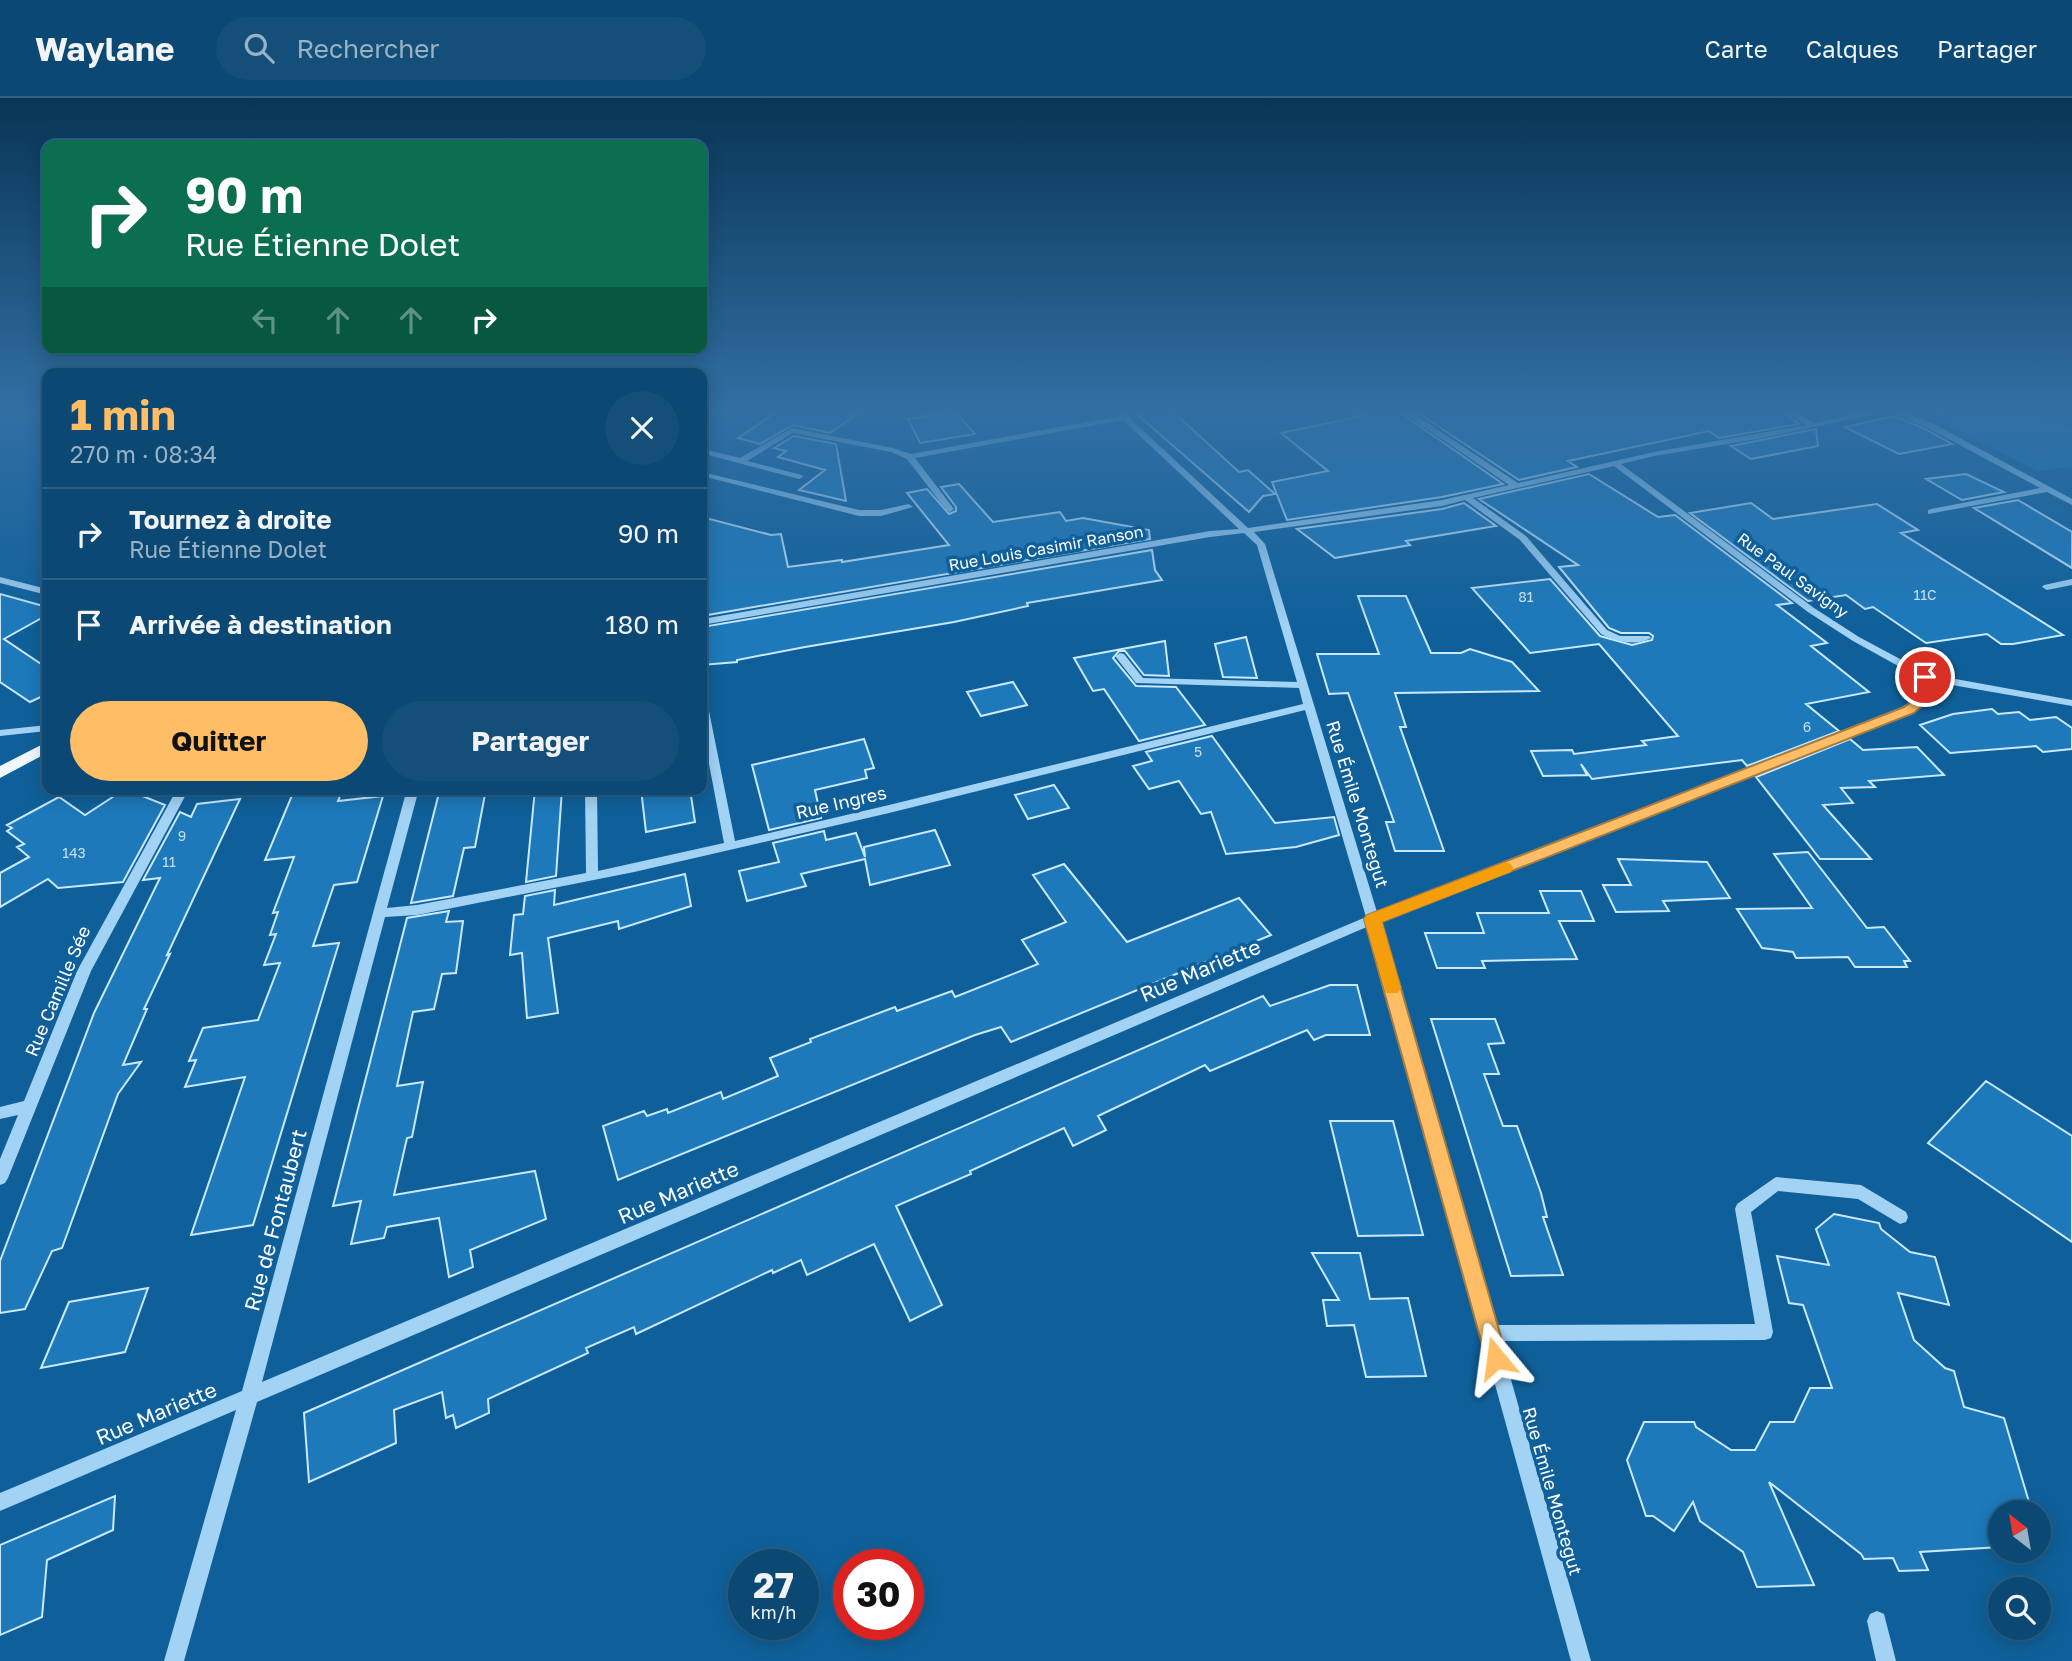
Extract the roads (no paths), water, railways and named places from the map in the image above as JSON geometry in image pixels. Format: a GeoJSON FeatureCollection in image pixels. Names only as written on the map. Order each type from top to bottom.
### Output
{"type":"FeatureCollection","features":[{"type":"Feature","properties":{"kind":"main road"},"geometry":{"type":"LineString","coordinates":[[0,773],[42,750]]}},
{"type":"Feature","properties":{"kind":"street"},"geometry":{"type":"LineString","coordinates":[[734,482],[859,513],[881,513],[909,507]]}},
{"type":"Feature","properties":{"kind":"street"},"geometry":{"type":"LineString","coordinates":[[929,482],[950,509]]}},
{"type":"Feature","properties":{"kind":"street","name":"Rue Émile Montegut"},"geometry":{"type":"LineString","coordinates":[[1195,482],[1261,544],[1307,706],[1373,919],[1581,1661]]}},
{"type":"Feature","properties":{"kind":"street"},"geometry":{"type":"LineString","coordinates":[[1510,482],[1518,487]]}},
{"type":"Feature","properties":{"kind":"street","name":"Rue Louis Casimir Ranson"},"geometry":{"type":"LineString","coordinates":[[707,621],[1210,534],[1321,521],[1467,498],[1538,482]]}},
{"type":"Feature","properties":{"kind":"street","name":"Rue Paul Savigny"},"geometry":{"type":"LineString","coordinates":[[1640,482],[1811,610],[1856,639],[1925,677],[2072,703]]}},
{"type":"Feature","properties":{"kind":"street"},"geometry":{"type":"LineString","coordinates":[[2035,482],[2072,502]]}},
{"type":"Feature","properties":{"kind":"street"},"geometry":{"type":"LineString","coordinates":[[1931,512],[2048,489]]}},
{"type":"Feature","properties":{"kind":"street"},"geometry":{"type":"LineString","coordinates":[[1467,498],[1523,538],[1604,632],[1619,639],[1646,638]]}},
{"type":"Feature","properties":{"kind":"street"},"geometry":{"type":"LineString","coordinates":[[0,580],[42,591]]}},
{"type":"Feature","properties":{"kind":"street"},"geometry":{"type":"LineString","coordinates":[[2047,587],[2072,582]]}},
{"type":"Feature","properties":{"kind":"street"},"geometry":{"type":"LineString","coordinates":[[1120,656],[1140,681],[1302,685]]}},
{"type":"Feature","properties":{"kind":"street","name":"Rue Mariette"},"geometry":{"type":"LineString","coordinates":[[0,1502],[1373,919],[1909,710],[1921,701],[1925,677]]}},
{"type":"Feature","properties":{"kind":"street","name":"Rue Ingres"},"geometry":{"type":"LineString","coordinates":[[379,913],[417,909],[592,876],[730,846],[1307,706]]}},
{"type":"Feature","properties":{"kind":"street"},"geometry":{"type":"LineString","coordinates":[[707,727],[730,846]]}},
{"type":"Feature","properties":{"kind":"street"},"geometry":{"type":"LineString","coordinates":[[0,733],[42,729]]}},
{"type":"Feature","properties":{"kind":"street","name":"Rue Camille Sée"},"geometry":{"type":"LineString","coordinates":[[0,1178],[84,971],[180,795]]}},
{"type":"Feature","properties":{"kind":"street","name":"Rue de Fontaubert"},"geometry":{"type":"LineString","coordinates":[[174,1661],[411,795]]}},
{"type":"Feature","properties":{"kind":"street"},"geometry":{"type":"LineString","coordinates":[[591,795],[592,876]]}},
{"type":"Feature","properties":{"kind":"street"},"geometry":{"type":"LineString","coordinates":[[0,1112],[30,1106]]}},
{"type":"Feature","properties":{"kind":"street"},"geometry":{"type":"LineString","coordinates":[[1489,1333],[1765,1332],[1743,1209],[1776,1184],[1861,1192],[1900,1217]]}},
{"type":"Feature","properties":{"kind":"street"},"geometry":{"type":"LineString","coordinates":[[1877,1621],[1886,1661]]}}]}
